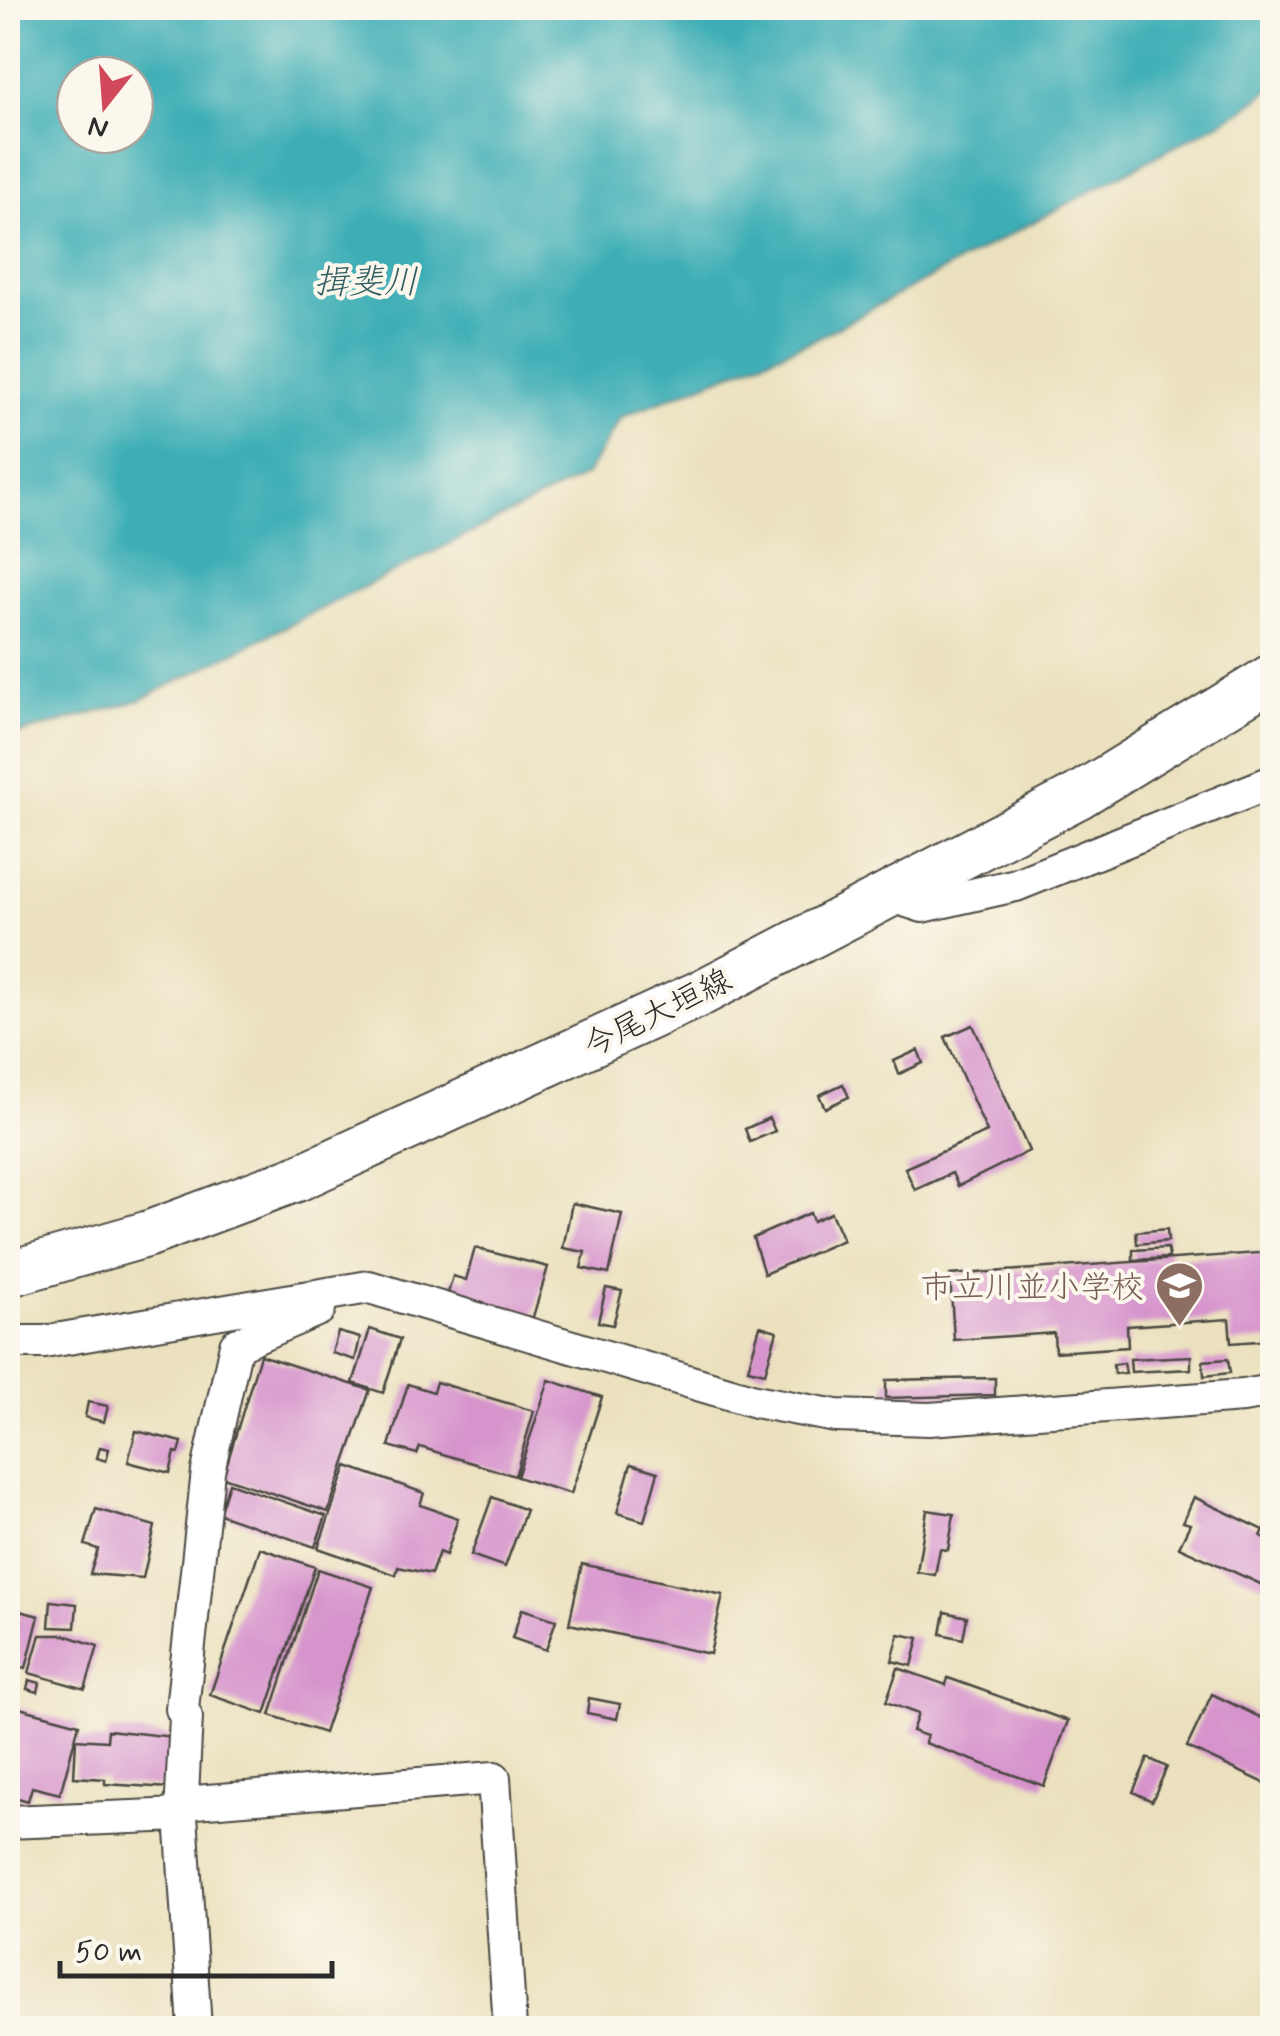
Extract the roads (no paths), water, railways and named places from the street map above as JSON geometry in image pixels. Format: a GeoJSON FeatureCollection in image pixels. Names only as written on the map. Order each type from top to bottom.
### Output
{"type":"FeatureCollection","features":[{"type":"Feature","properties":{"kind":"main road","name":"今尾大垣線"},"geometry":{"type":"LineString","coordinates":[[8,1274],[148,1234],[298,1178],[699,994],[1078,796],[1272,677]]}},
{"type":"Feature","properties":{"kind":"street"},"geometry":{"type":"LineString","coordinates":[[889,894],[923,906],[1016,886],[1272,782]]}},
{"type":"Feature","properties":{"kind":"street"},"geometry":{"type":"LineString","coordinates":[[8,1342],[44,1342],[369,1288],[755,1400],[836,1416],[930,1419],[1272,1391]]}},
{"type":"Feature","properties":{"kind":"street"},"geometry":{"type":"LineString","coordinates":[[195,2028],[182,1809],[186,1716],[182,1709],[208,1471],[236,1345],[369,1288]]}},
{"type":"Feature","properties":{"kind":"street"},"geometry":{"type":"LineString","coordinates":[[8,1822],[494,1778],[510,2028]]}},
{"type":"Feature","properties":{"kind":"water","name":"揖斐川"},"geometry":{"type":"Polygon","coordinates":[[[8,8],[1272,8],[1272,88],[1241,111],[813,340],[621,417],[586,475],[140,700],[8,737],[8,8]]]}},
{"type":"Feature","properties":{"kind":"place","name":"市立川並小学校"},"geometry":{"type":"Point","coordinates":[1179,1328]}}]}
